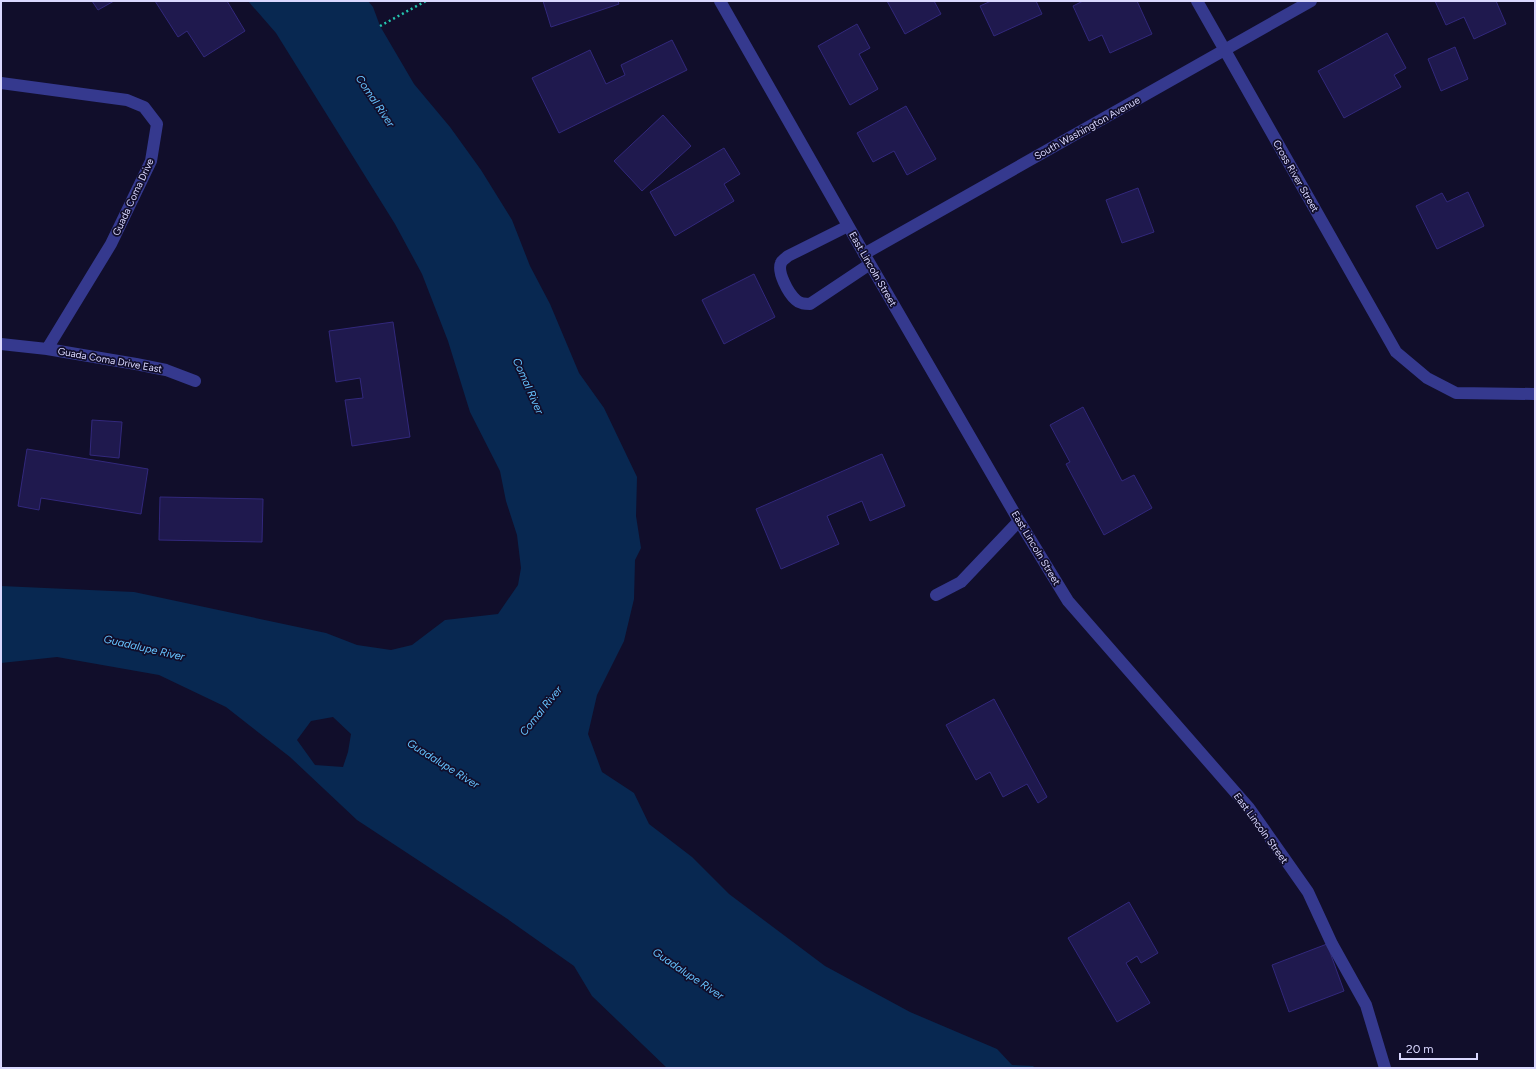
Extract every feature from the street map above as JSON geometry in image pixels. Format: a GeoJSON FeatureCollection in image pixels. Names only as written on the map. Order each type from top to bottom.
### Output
{"type":"FeatureCollection","features":[{"type":"Feature","properties":{"kind":"street","name":"East Lincoln Street"},"geometry":{"type":"LineString","coordinates":[[720,1],[867,259],[1019,521],[1068,601],[1249,808],[1308,892],[1332,944],[1366,1004],[1385,1068]]}},
{"type":"Feature","properties":{"kind":"street","name":"Cross River Street"},"geometry":{"type":"LineString","coordinates":[[1197,1],[1396,352],[1427,378],[1456,393],[1535,394]]}},
{"type":"Feature","properties":{"kind":"street","name":"South Washington Avenue"},"geometry":{"type":"LineString","coordinates":[[848,226],[788,256],[782,262],[780,269],[784,282],[796,300],[804,304],[810,304],[867,259],[1311,1]]}},
{"type":"Feature","properties":{"kind":"street","name":"Guada Coma Drive"},"geometry":{"type":"LineString","coordinates":[[1,83],[127,100],[144,107],[158,124],[151,161],[115,237],[48,349]]}},
{"type":"Feature","properties":{"kind":"street"},"geometry":{"type":"LineString","coordinates":[[1,344],[48,349]]}},
{"type":"Feature","properties":{"kind":"street","name":"Guada Coma Drive East"},"geometry":{"type":"LineString","coordinates":[[48,349],[166,370],[194,381]]}},
{"type":"Feature","properties":{"kind":"street"},"geometry":{"type":"LineString","coordinates":[[936,595],[961,582],[1019,521]]}},
{"type":"Feature","properties":{"kind":"path"},"geometry":{"type":"LineString","coordinates":[[380,26],[426,1]]}},
{"type":"Feature","properties":{"kind":"water"},"geometry":{"type":"Polygon","coordinates":[[[248,1],[368,1],[373,7],[380,26],[414,84],[450,127],[481,170],[512,220],[530,266],[550,304],[579,373],[604,408],[637,477],[636,516],[641,548],[635,560],[634,599],[624,641],[597,695],[588,734],[602,772],[634,793],[649,824],[692,857],[729,894],[825,966],[910,1012],[997,1049],[1012,1065],[1033,1066],[1035,1068],[667,1068],[592,996],[574,966],[506,918],[357,820],[290,757],[226,707],[159,675],[57,657],[1,663],[1,586],[134,592],[326,633],[357,645],[391,650],[412,645],[445,620],[498,614],[518,585],[521,568],[517,535],[506,501],[500,471],[470,412],[448,341],[422,274],[395,224],[276,33],[248,1]],[[333,717],[311,721],[297,740],[315,765],[343,767],[348,752],[351,734],[333,717]]]}},
{"type":"Feature","properties":{"kind":"building"},"geometry":{"type":"Polygon","coordinates":[[[92,1],[114,1],[98,10],[92,1]]]}},
{"type":"Feature","properties":{"kind":"building"},"geometry":{"type":"Polygon","coordinates":[[[155,1],[227,1],[245,31],[204,57],[187,31],[178,37],[155,1]]]}},
{"type":"Feature","properties":{"kind":"building"},"geometry":{"type":"Polygon","coordinates":[[[543,1],[618,1],[619,4],[551,27],[543,1]]]}},
{"type":"Feature","properties":{"kind":"building"},"geometry":{"type":"Polygon","coordinates":[[[887,1],[934,1],[941,14],[905,34],[887,1]]]}},
{"type":"Feature","properties":{"kind":"building"},"geometry":{"type":"Polygon","coordinates":[[[991,1],[1036,1],[1042,14],[994,36],[980,6],[991,1]]]}},
{"type":"Feature","properties":{"kind":"building"},"geometry":{"type":"Polygon","coordinates":[[[1083,1],[1137,1],[1152,34],[1110,53],[1102,35],[1089,41],[1073,6],[1083,1]]]}},
{"type":"Feature","properties":{"kind":"building"},"geometry":{"type":"Polygon","coordinates":[[[1435,1],[1496,1],[1506,24],[1474,39],[1464,17],[1446,25],[1435,1]]]}},
{"type":"Feature","properties":{"kind":"building"},"geometry":{"type":"Polygon","coordinates":[[[857,24],[870,48],[859,54],[878,89],[850,105],[818,46],[857,24]]]}},
{"type":"Feature","properties":{"kind":"building"},"geometry":{"type":"Polygon","coordinates":[[[1387,33],[1406,68],[1394,75],[1401,87],[1344,118],[1318,71],[1387,33]]]}},
{"type":"Feature","properties":{"kind":"building"},"geometry":{"type":"Polygon","coordinates":[[[672,40],[687,70],[559,133],[532,78],[590,50],[606,84],[625,75],[621,65],[672,40]]]}},
{"type":"Feature","properties":{"kind":"building"},"geometry":{"type":"Polygon","coordinates":[[[1455,47],[1468,79],[1441,91],[1428,59],[1455,47]]]}},
{"type":"Feature","properties":{"kind":"building"},"geometry":{"type":"Polygon","coordinates":[[[906,106],[936,159],[907,175],[894,151],[873,162],[857,133],[906,106]]]}},
{"type":"Feature","properties":{"kind":"building"},"geometry":{"type":"Polygon","coordinates":[[[663,115],[691,146],[642,191],[614,161],[663,115]]]}},
{"type":"Feature","properties":{"kind":"building"},"geometry":{"type":"Polygon","coordinates":[[[724,148],[740,174],[724,184],[734,201],[675,236],[650,192],[724,148]]]}},
{"type":"Feature","properties":{"kind":"building"},"geometry":{"type":"Polygon","coordinates":[[[1138,188],[1154,232],[1122,243],[1106,200],[1138,188]]]}},
{"type":"Feature","properties":{"kind":"building"},"geometry":{"type":"Polygon","coordinates":[[[1468,192],[1484,226],[1437,249],[1416,206],[1442,193],[1447,202],[1468,192]]]}},
{"type":"Feature","properties":{"kind":"building"},"geometry":{"type":"Polygon","coordinates":[[[754,274],[775,317],[724,344],[702,300],[754,274]]]}},
{"type":"Feature","properties":{"kind":"building"},"geometry":{"type":"Polygon","coordinates":[[[393,322],[410,437],[352,446],[345,400],[363,398],[360,378],[336,382],[329,331],[393,322]]]}},
{"type":"Feature","properties":{"kind":"building"},"geometry":{"type":"Polygon","coordinates":[[[1083,407],[1122,481],[1134,475],[1152,508],[1104,535],[1066,464],[1070,462],[1050,425],[1083,407]]]}},
{"type":"Feature","properties":{"kind":"building"},"geometry":{"type":"Polygon","coordinates":[[[92,420],[122,422],[119,458],[90,455],[92,420]]]}},
{"type":"Feature","properties":{"kind":"building"},"geometry":{"type":"Polygon","coordinates":[[[27,449],[148,469],[141,514],[41,498],[39,510],[18,506],[27,449]]]}},
{"type":"Feature","properties":{"kind":"building"},"geometry":{"type":"Polygon","coordinates":[[[882,454],[905,506],[870,521],[862,501],[827,516],[839,544],[781,569],[756,509],[882,454]]]}},
{"type":"Feature","properties":{"kind":"building"},"geometry":{"type":"Polygon","coordinates":[[[160,497],[263,499],[262,542],[159,540],[160,497]]]}},
{"type":"Feature","properties":{"kind":"building"},"geometry":{"type":"Polygon","coordinates":[[[994,699],[1047,797],[1038,803],[1027,784],[1003,797],[990,772],[976,780],[946,725],[994,699]]]}},
{"type":"Feature","properties":{"kind":"building"},"geometry":{"type":"Polygon","coordinates":[[[1129,902],[1158,953],[1141,963],[1137,956],[1126,963],[1150,1003],[1117,1022],[1068,938],[1129,902]]]}},
{"type":"Feature","properties":{"kind":"building"},"geometry":{"type":"Polygon","coordinates":[[[1327,944],[1344,991],[1289,1012],[1272,965],[1327,944]]]}},
{"type":"Feature","properties":{"kind":"water label","name":"Comal River"},"geometry":{"type":"Point","coordinates":[375,101]}},
{"type":"Feature","properties":{"kind":"water label","name":"Comal River"},"geometry":{"type":"Point","coordinates":[528,386]}},
{"type":"Feature","properties":{"kind":"water label","name":"Guadalupe River"},"geometry":{"type":"Point","coordinates":[144,648]}},
{"type":"Feature","properties":{"kind":"water label","name":"Comal River"},"geometry":{"type":"Point","coordinates":[541,711]}},
{"type":"Feature","properties":{"kind":"water label","name":"Guadalupe River"},"geometry":{"type":"Point","coordinates":[443,764]}},
{"type":"Feature","properties":{"kind":"water label","name":"Guadalupe River"},"geometry":{"type":"Point","coordinates":[688,974]}}]}
